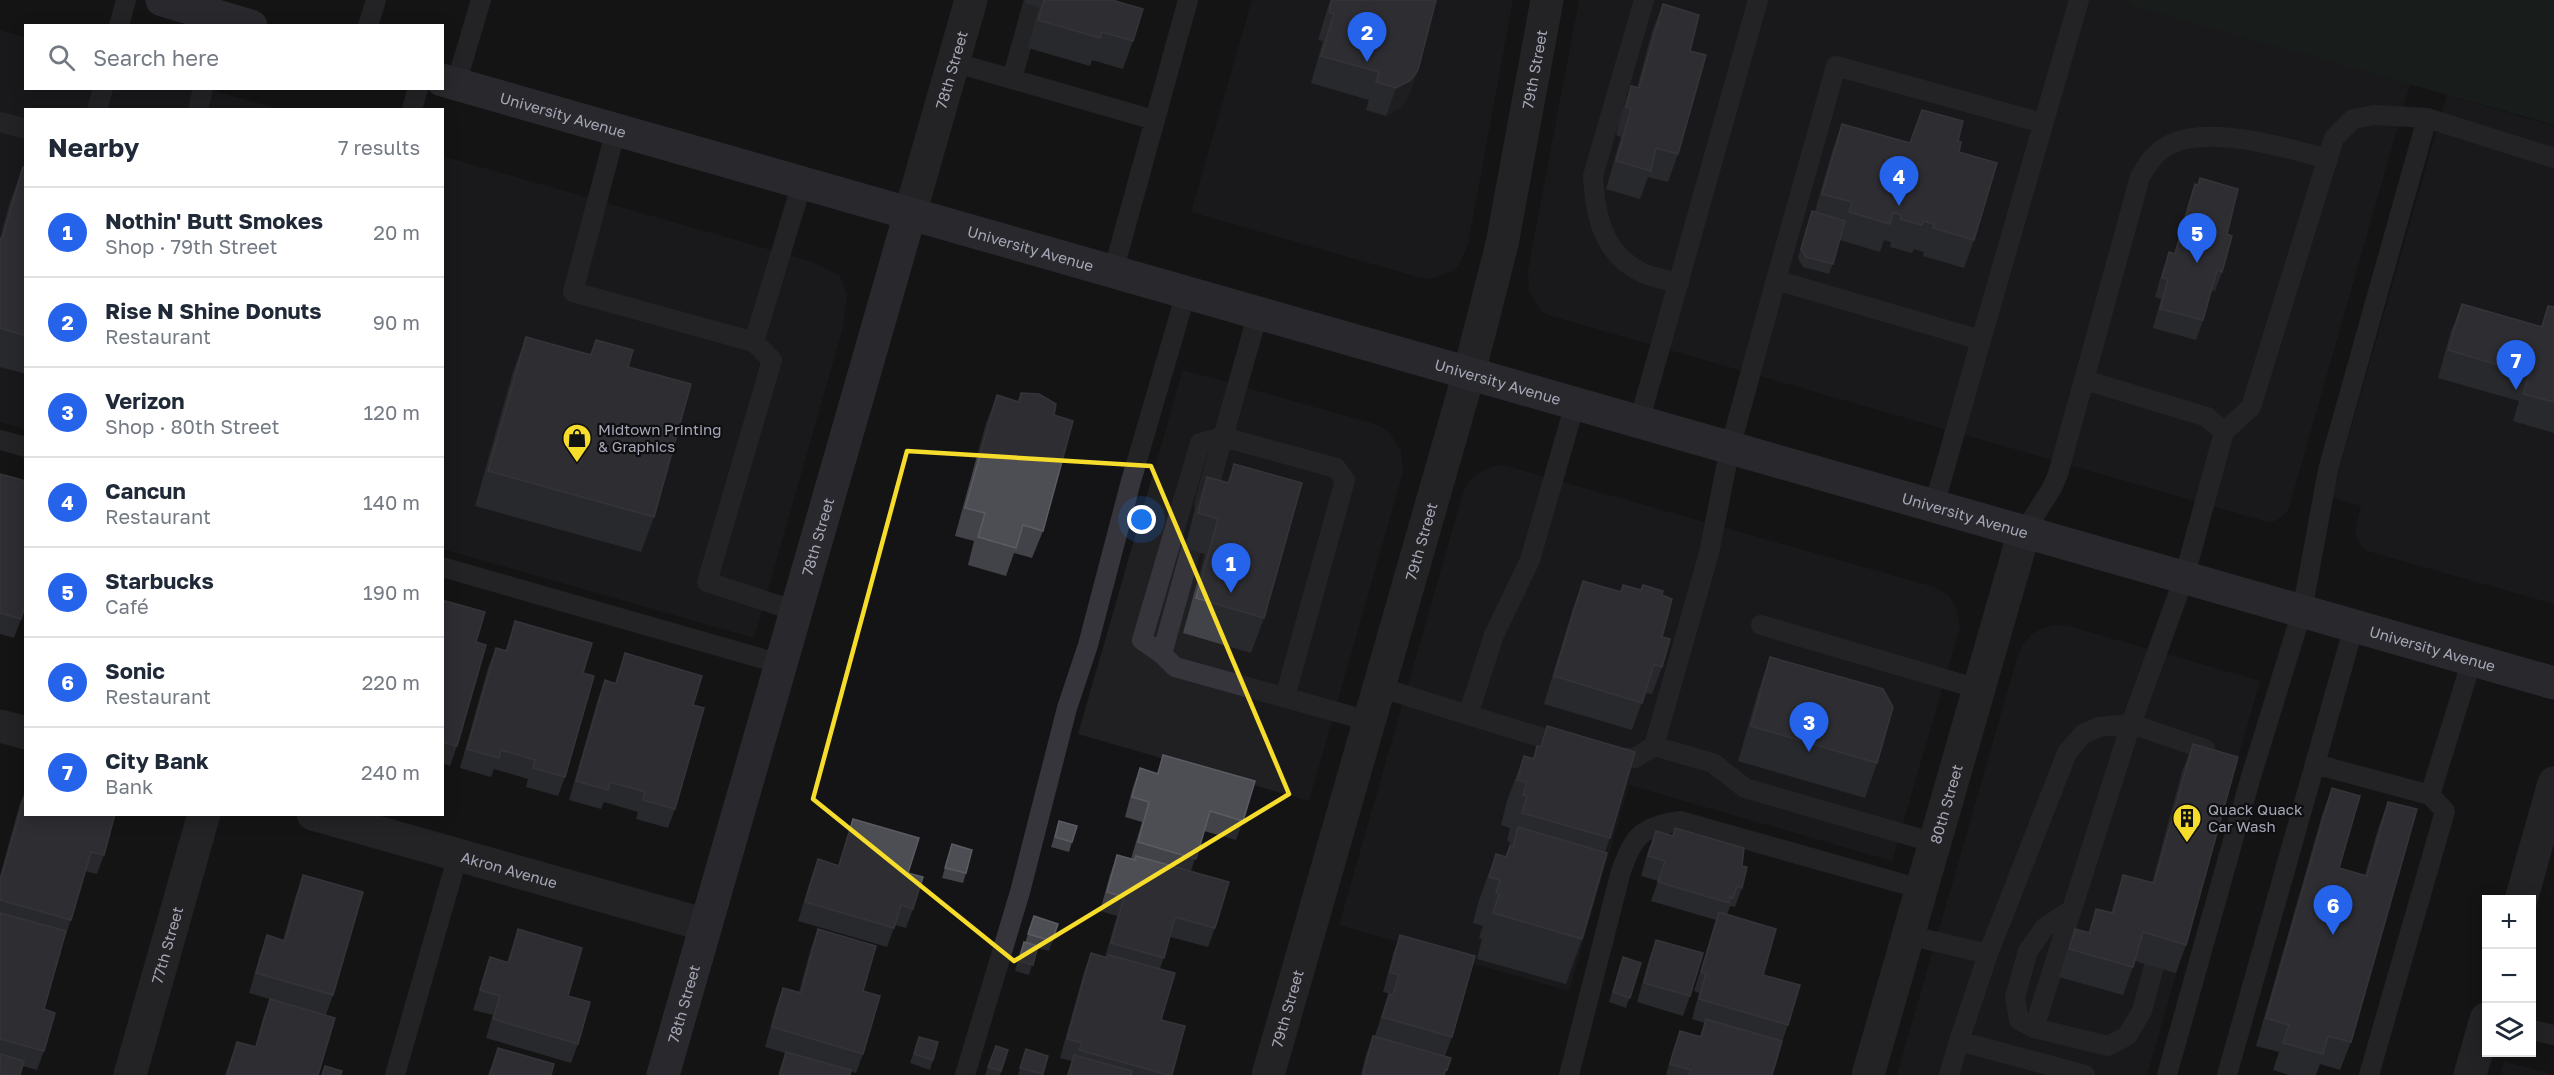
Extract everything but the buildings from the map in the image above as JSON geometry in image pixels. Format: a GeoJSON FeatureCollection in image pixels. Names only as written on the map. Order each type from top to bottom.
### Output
{"type":"FeatureCollection","features":[{"type":"Feature","properties":{"kind":"main road"},"geometry":{"type":"LineString","coordinates":[[162,0],[230,17]]}},
{"type":"Feature","properties":{"kind":"main road","name":"University Avenue"},"geometry":{"type":"LineString","coordinates":[[449,82],[2554,683]]}},
{"type":"Feature","properties":{"kind":"main road","name":"78th Street"},"geometry":{"type":"LineString","coordinates":[[663,1075],[910,214]]}},
{"type":"Feature","properties":{"kind":"street","name":"78th Street"},"geometry":{"type":"LineString","coordinates":[[910,214],[971,0]]}},
{"type":"Feature","properties":{"kind":"street","name":"79th Street"},"geometry":{"type":"LineString","coordinates":[[1268,1075],[1469,373],[1502,244],[1547,0]]}},
{"type":"Feature","properties":{"kind":"street","name":"80th Street"},"geometry":{"type":"LineString","coordinates":[[1868,1075],[2024,532]]}},
{"type":"Feature","properties":{"kind":"street"},"geometry":{"type":"LineString","coordinates":[[0,726],[24,732]]}},
{"type":"Feature","properties":{"kind":"street"},"geometry":{"type":"LineString","coordinates":[[2522,895],[2554,783]]}},
{"type":"Feature","properties":{"kind":"street","name":"77th Street"},"geometry":{"type":"LineString","coordinates":[[130,1075],[203,816]]}},
{"type":"Feature","properties":{"kind":"street","name":"Akron Avenue"},"geometry":{"type":"LineString","coordinates":[[320,816],[706,925]]}},
{"type":"Feature","properties":{"kind":"street"},"geometry":{"type":"LineString","coordinates":[[2470,1075],[2482,1033]]}},
{"type":"Feature","properties":{"kind":"lane"},"geometry":{"type":"LineString","coordinates":[[120,24],[126,0]]}},
{"type":"Feature","properties":{"kind":"lane"},"geometry":{"type":"LineString","coordinates":[[369,24],[376,0]]}},
{"type":"Feature","properties":{"kind":"lane"},"geometry":{"type":"LineString","coordinates":[[449,82],[481,0]]}},
{"type":"Feature","properties":{"kind":"lane"},"geometry":{"type":"LineString","coordinates":[[1012,79],[1034,0]]}},
{"type":"Feature","properties":{"kind":"lane"},"geometry":{"type":"LineString","coordinates":[[1113,272],[1188,0]]}},
{"type":"Feature","properties":{"kind":"lane"},"geometry":{"type":"LineString","coordinates":[[1644,0],[1593,176],[1594,203],[1601,230],[1622,259],[1643,273],[1679,283]]}},
{"type":"Feature","properties":{"kind":"lane"},"geometry":{"type":"LineString","coordinates":[[1640,422],[1758,0]]}},
{"type":"Feature","properties":{"kind":"lane"},"geometry":{"type":"LineString","coordinates":[[1934,506],[2079,0]]}},
{"type":"Feature","properties":{"kind":"lane"},"geometry":{"type":"LineString","coordinates":[[953,62],[1154,120]]}},
{"type":"Feature","properties":{"kind":"lane"},"geometry":{"type":"LineString","coordinates":[[1379,687],[1606,757],[1635,758],[1654,746],[1709,553],[1730,448],[1836,66],[2043,123]]}},
{"type":"Feature","properties":{"kind":"lane"},"geometry":{"type":"LineString","coordinates":[[98,108],[102,90]]}},
{"type":"Feature","properties":{"kind":"lane"},"geometry":{"type":"LineString","coordinates":[[198,108],[203,90]]}},
{"type":"Feature","properties":{"kind":"lane"},"geometry":{"type":"LineString","coordinates":[[413,108],[417,90]]}},
{"type":"Feature","properties":{"kind":"lane"},"geometry":{"type":"LineString","coordinates":[[2034,1028],[2131,724],[2184,578],[2224,432],[2251,407],[2334,138],[2353,119],[2375,115],[2427,118],[2554,158]]}},
{"type":"Feature","properties":{"kind":"lane"},"geometry":{"type":"LineString","coordinates":[[2167,1075],[2250,780],[2302,611],[2328,470],[2427,118]]}},
{"type":"Feature","properties":{"kind":"lane"},"geometry":{"type":"LineString","coordinates":[[0,122],[24,128]]}},
{"type":"Feature","properties":{"kind":"lane"},"geometry":{"type":"LineString","coordinates":[[616,130],[573,292],[754,342],[772,360],[707,582],[796,611]]}},
{"type":"Feature","properties":{"kind":"lane"},"geometry":{"type":"LineString","coordinates":[[2024,532],[2052,488],[2058,474],[2140,177],[2153,157],[2172,143],[2198,138],[2246,138],[2328,159]]}},
{"type":"Feature","properties":{"kind":"lane"},"geometry":{"type":"LineString","coordinates":[[754,342],[802,183]]}},
{"type":"Feature","properties":{"kind":"lane"},"geometry":{"type":"LineString","coordinates":[[1776,280],[1981,340]]}},
{"type":"Feature","properties":{"kind":"lane"},"geometry":{"type":"LineString","coordinates":[[964,1075],[1020,892],[1067,708],[1088,645],[1131,481],[1186,293]]}},
{"type":"Feature","properties":{"kind":"lane"},"geometry":{"type":"LineString","coordinates":[[1201,514],[1258,313]]}},
{"type":"Feature","properties":{"kind":"lane"},"geometry":{"type":"LineString","coordinates":[[2085,380],[2208,417],[2224,432]]}},
{"type":"Feature","properties":{"kind":"lane"},"geometry":{"type":"LineString","coordinates":[[1468,715],[1494,635],[1530,560],[1575,404]]}},
{"type":"Feature","properties":{"kind":"lane"},"geometry":{"type":"LineString","coordinates":[[1284,698],[1345,480],[1336,468],[1223,437],[1200,443],[1142,640],[1162,654],[1175,667],[1284,698],[1369,721]]}},
{"type":"Feature","properties":{"kind":"lane"},"geometry":{"type":"LineString","coordinates":[[0,440],[24,446]]}},
{"type":"Feature","properties":{"kind":"lane"},"geometry":{"type":"LineString","coordinates":[[1162,654],[1191,549]]}},
{"type":"Feature","properties":{"kind":"lane"},"geometry":{"type":"LineString","coordinates":[[444,568],[781,664]]}},
{"type":"Feature","properties":{"kind":"lane"},"geometry":{"type":"LineString","coordinates":[[1761,625],[1979,689]]}},
{"type":"Feature","properties":{"kind":"lane"},"geometry":{"type":"LineString","coordinates":[[2227,1075],[2354,626]]}},
{"type":"Feature","properties":{"kind":"lane"},"geometry":{"type":"LineString","coordinates":[[2430,795],[2472,660]]}},
{"type":"Feature","properties":{"kind":"lane"},"geometry":{"type":"LineString","coordinates":[[1949,1075],[1988,954],[2067,753],[2083,734],[2099,727],[2131,724],[2205,749],[2208,779]]}},
{"type":"Feature","properties":{"kind":"lane"},"geometry":{"type":"LineString","coordinates":[[1654,746],[1713,763],[1745,788],[1935,843]]}},
{"type":"Feature","properties":{"kind":"lane"},"geometry":{"type":"LineString","coordinates":[[2315,764],[2430,795],[2445,811],[2369,1075]]}},
{"type":"Feature","properties":{"kind":"lane"},"geometry":{"type":"LineString","coordinates":[[1569,1075],[1621,871],[1630,847],[1644,830],[1660,824],[1681,821],[1921,890]]}},
{"type":"Feature","properties":{"kind":"lane"},"geometry":{"type":"LineString","coordinates":[[395,1075],[458,855]]}},
{"type":"Feature","properties":{"kind":"lane"},"geometry":{"type":"LineString","coordinates":[[2071,910],[2044,927],[2028,951],[2015,998],[2019,1020],[2034,1028],[2108,1046],[2127,1036],[2142,1011],[2154,966]]}},
{"type":"Feature","properties":{"kind":"lane"},"geometry":{"type":"LineString","coordinates":[[1908,935],[1988,954]]}},
{"type":"Feature","properties":{"kind":"lane"},"geometry":{"type":"LineString","coordinates":[[2536,1031],[2554,1035]]}},
{"type":"Feature","properties":{"kind":"lane"},"geometry":{"type":"LineString","coordinates":[[1959,1041],[2085,1075]]}},
{"type":"Feature","properties":{"kind":"highlighted area"},"geometry":{"type":"Polygon","coordinates":[[[907,451],[1151,466],[1289,794],[1014,961],[813,799],[907,451]]]}},
{"type":"Feature","properties":{"kind":"shaded area"},"geometry":{"type":"Polygon","coordinates":[[[1252,0],[1513,0],[1468,244],[1459,265],[1451,272],[1429,279],[1418,277],[1191,212],[1252,0]]]}},
{"type":"Feature","properties":{"kind":"shaded area"},"geometry":{"type":"Polygon","coordinates":[[[1579,0],[2131,0],[2130,5],[2410,84],[2289,508],[2285,514],[2275,521],[2268,522],[1548,315],[1541,311],[1529,292],[1528,270],[1579,0]]]}},
{"type":"Feature","properties":{"kind":"shaded area"},"geometry":{"type":"Polygon","coordinates":[[[2131,0],[2554,0],[2554,125],[2129,5],[2131,0]]]}},
{"type":"Feature","properties":{"kind":"shaded area"},"geometry":{"type":"Polygon","coordinates":[[[0,30],[24,37],[24,90],[210,90],[276,108],[24,108],[24,429],[0,422],[0,30]]]}},
{"type":"Feature","properties":{"kind":"shaded area"},"geometry":{"type":"Polygon","coordinates":[[[2447,95],[2554,126],[2554,604],[2367,551],[2361,546],[2355,533],[2361,506],[2331,497],[2447,95]]]}},
{"type":"Feature","properties":{"kind":"shaded area"},"geometry":{"type":"Polygon","coordinates":[[[444,157],[813,262],[840,276],[847,295],[843,327],[754,638],[444,549],[444,157]]]}},
{"type":"Feature","properties":{"kind":"shaded area"},"geometry":{"type":"Polygon","coordinates":[[[1183,370],[1378,425],[1390,433],[1401,451],[1403,472],[1309,801],[1078,734],[1183,370]]]}},
{"type":"Feature","properties":{"kind":"shaded area"},"geometry":{"type":"Polygon","coordinates":[[[1503,465],[1934,587],[1948,595],[1957,609],[1960,627],[1892,861],[1629,785],[1569,991],[1339,925],[1463,493],[1469,481],[1479,473],[1491,467],[1503,465]]]}},
{"type":"Feature","properties":{"kind":"shaded area"},"geometry":{"type":"Polygon","coordinates":[[[2055,625],[2068,626],[2260,681],[2147,1075],[1897,1075],[2018,655],[2023,644],[2032,634],[2055,625]]]}},
{"type":"Feature","properties":{"kind":"shaded area"},"geometry":{"type":"Polygon","coordinates":[[[2504,1061],[2553,1075],[2500,1075],[2504,1061]]]}},
{"type":"Feature","properties":{"kind":"place","name":"Rise N Shine Donuts"},"geometry":{"type":"Point","coordinates":[1367,62]}},
{"type":"Feature","properties":{"kind":"place","name":"Cancun"},"geometry":{"type":"Point","coordinates":[1899,206]}},
{"type":"Feature","properties":{"kind":"place","name":"Starbucks"},"geometry":{"type":"Point","coordinates":[2197,263]}},
{"type":"Feature","properties":{"kind":"place","name":"City Bank"},"geometry":{"type":"Point","coordinates":[2516,390]}},
{"type":"Feature","properties":{"kind":"place","name":"Midtown Printing & Graphics"},"geometry":{"type":"Point","coordinates":[577,464]}},
{"type":"Feature","properties":{"kind":"place","name":"Nothin' Butt Smokes"},"geometry":{"type":"Point","coordinates":[1231,593]}},
{"type":"Feature","properties":{"kind":"place","name":"Verizon"},"geometry":{"type":"Point","coordinates":[1809,752]}},
{"type":"Feature","properties":{"kind":"place","name":"Quack Quack Car Wash"},"geometry":{"type":"Point","coordinates":[2187,844]}},
{"type":"Feature","properties":{"kind":"place","name":"Sonic"},"geometry":{"type":"Point","coordinates":[2333,935]}}]}
